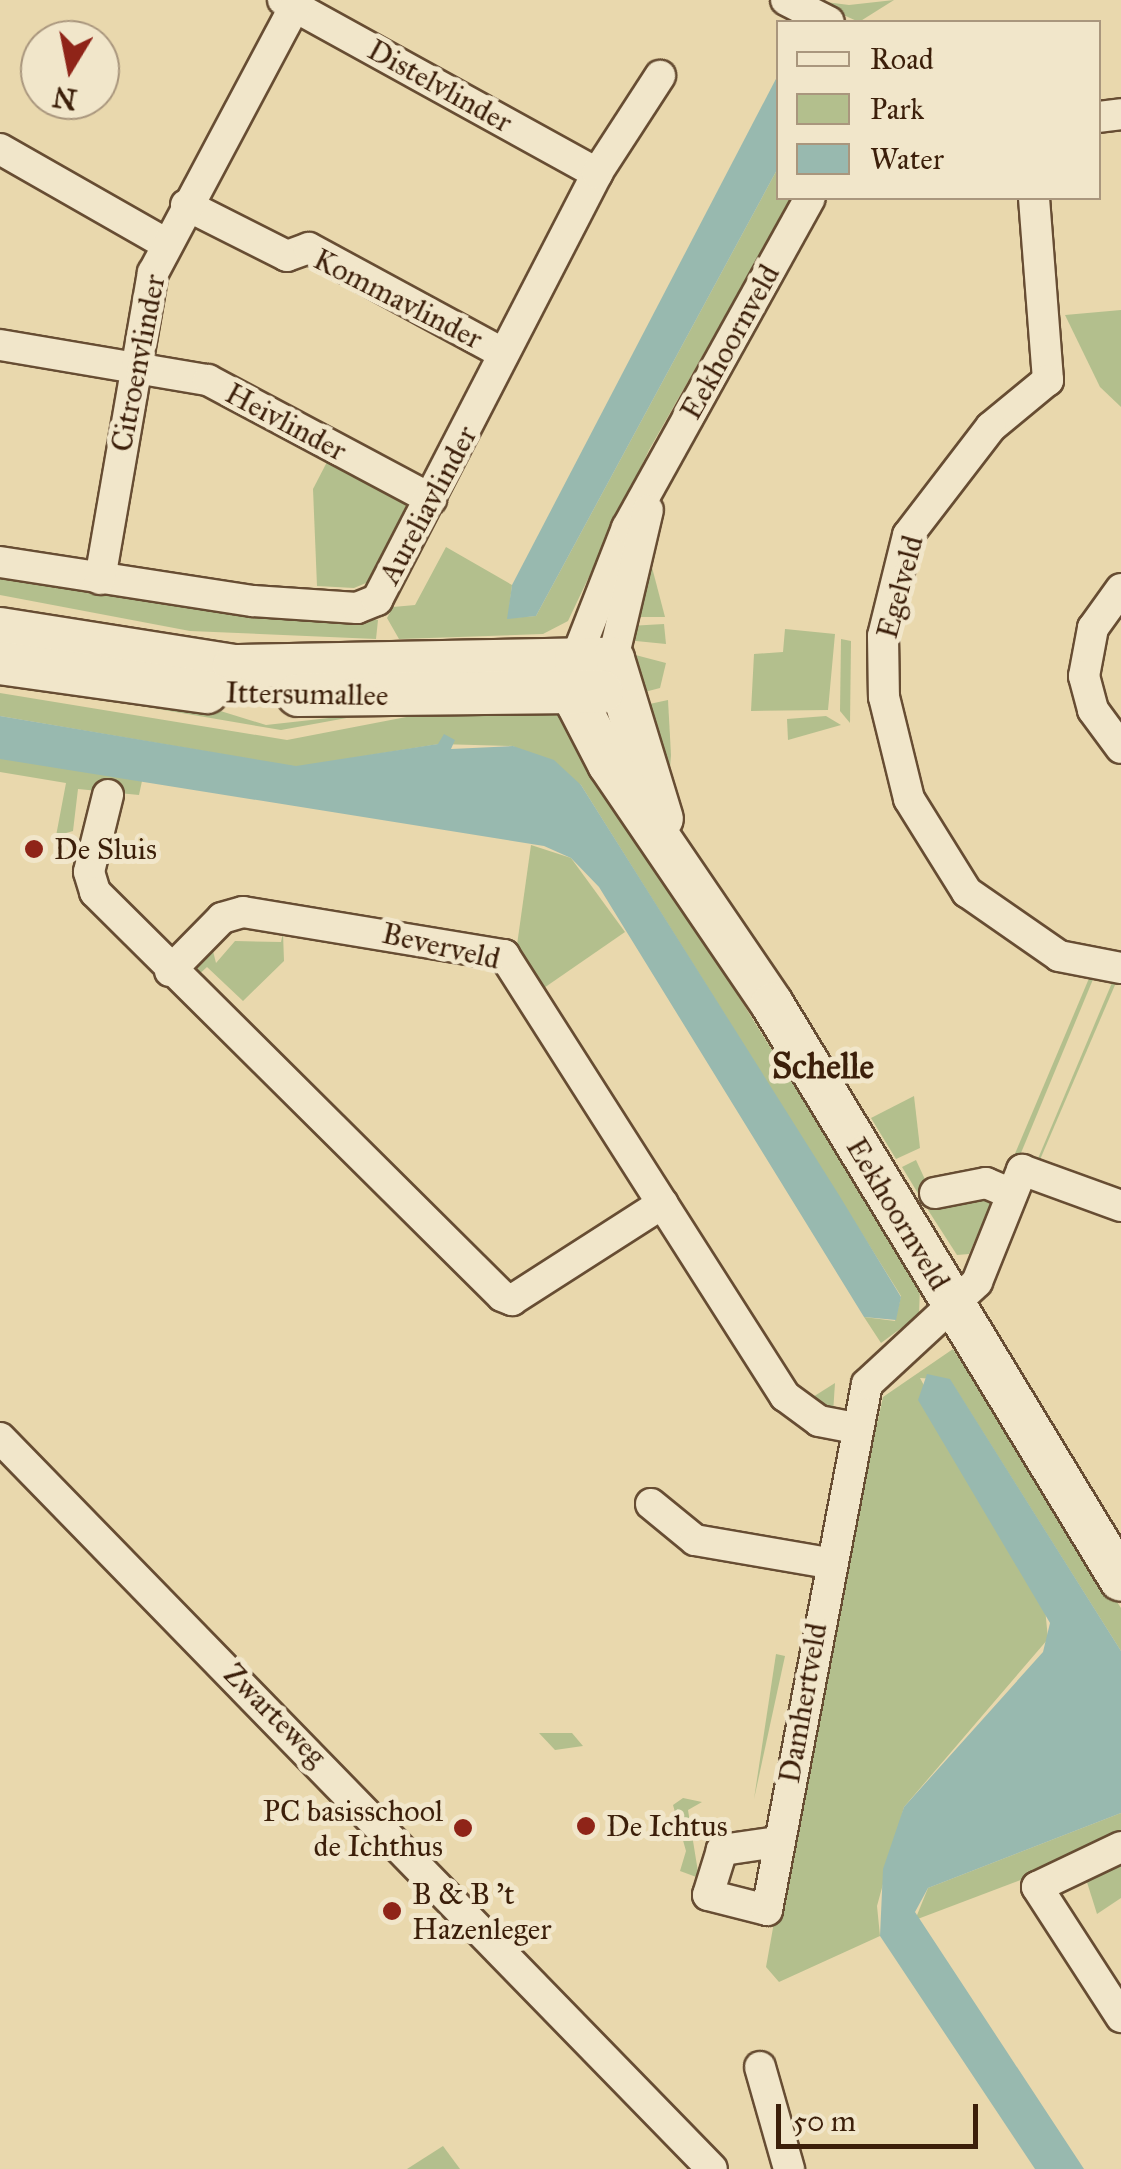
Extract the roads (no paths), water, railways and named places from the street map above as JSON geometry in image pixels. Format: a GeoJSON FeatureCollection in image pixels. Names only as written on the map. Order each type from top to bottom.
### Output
{"type":"FeatureCollection","features":[{"type":"Feature","properties":{"kind":"street"},"geometry":{"type":"LineString","coordinates":[[786,0],[825,20]]}},
{"type":"Feature","properties":{"kind":"street","name":"Distelvlinder"},"geometry":{"type":"LineString","coordinates":[[292,2],[596,173]]}},
{"type":"Feature","properties":{"kind":"street","name":"Citroenvlinder"},"geometry":{"type":"LineString","coordinates":[[100,579],[133,367],[165,242],[292,2]]}},
{"type":"Feature","properties":{"kind":"street","name":"Aureliavlinder"},"geometry":{"type":"LineString","coordinates":[[0,562],[100,579],[358,608],[377,600],[596,173],[660,76]]}},
{"type":"Feature","properties":{"kind":"street"},"geometry":{"type":"LineString","coordinates":[[0,149],[165,242]]}},
{"type":"Feature","properties":{"kind":"street","name":"Eekhoornveld"},"geometry":{"type":"LineString","coordinates":[[809,200],[652,488],[595,675],[608,764],[669,852],[1121,1580]]}},
{"type":"Feature","properties":{"kind":"street","name":"Egelveld"},"geometry":{"type":"LineString","coordinates":[[1034,200],[1048,380],[991,427],[908,535],[884,636],[884,697],[909,800],[967,892],[1060,956],[1121,968]]}},
{"type":"Feature","properties":{"kind":"street","name":"Kommavlinder"},"geometry":{"type":"LineString","coordinates":[[186,206],[287,256],[310,248],[502,353]]}},
{"type":"Feature","properties":{"kind":"street","name":"Heivlinder"},"geometry":{"type":"LineString","coordinates":[[0,346],[208,380],[431,500]]}},
{"type":"Feature","properties":{"kind":"street"},"geometry":{"type":"LineString","coordinates":[[1121,589],[1092,628],[1084,676],[1093,710],[1121,748]]}},
{"type":"Feature","properties":{"kind":"street","name":"Ittersumallee"},"geometry":{"type":"LineString","coordinates":[[0,629],[234,666],[595,675]]}},
{"type":"Feature","properties":{"kind":"street","name":"Ittersumallee"},"geometry":{"type":"LineString","coordinates":[[0,664],[264,696],[595,675]]}},
{"type":"Feature","properties":{"kind":"street"},"geometry":{"type":"LineString","coordinates":[[108,796],[90,882],[170,971],[502,1296],[512,1300],[663,1203]]}},
{"type":"Feature","properties":{"kind":"street","name":"Beverveld"},"geometry":{"type":"LineString","coordinates":[[170,971],[222,918],[243,912],[504,955],[785,1396],[819,1421],[855,1428]]}},
{"type":"Feature","properties":{"kind":"street"},"geometry":{"type":"LineString","coordinates":[[936,1193],[986,1183],[1017,1182],[1121,1206]]}},
{"type":"Feature","properties":{"kind":"street","name":"Damhertveld"},"geometry":{"type":"LineString","coordinates":[[777,1842],[828,1563],[867,1384],[955,1308],[978,1282],[1017,1182]]}},
{"type":"Feature","properties":{"kind":"street","name":"Zwarteweg"},"geometry":{"type":"LineString","coordinates":[[0,1438],[712,2169]]}},
{"type":"Feature","properties":{"kind":"street"},"geometry":{"type":"LineString","coordinates":[[650,1504],[695,1540],[828,1563]]}},
{"type":"Feature","properties":{"kind":"street"},"geometry":{"type":"LineString","coordinates":[[1121,1848],[1037,1887],[1121,2018]]}},
{"type":"Feature","properties":{"kind":"street"},"geometry":{"type":"LineString","coordinates":[[760,2067],[790,2169]]}},
{"type":"Feature","properties":{"kind":"water"},"geometry":{"type":"Polygon","coordinates":[[[776,79],[776,172],[536,616],[507,619],[512,585],[776,79]]]}},
{"type":"Feature","properties":{"kind":"water"},"geometry":{"type":"Polygon","coordinates":[[[0,716],[296,766],[438,744],[444,734],[455,740],[451,749],[513,746],[554,760],[581,785],[839,1195],[901,1297],[896,1320],[864,1317],[599,887],[571,858],[544,846],[0,759],[0,716]]]}},
{"type":"Feature","properties":{"kind":"water"},"geometry":{"type":"Polygon","coordinates":[[[927,1374],[950,1379],[1121,1651],[1121,1813],[928,1888],[915,1912],[1084,2169],[1035,2169],[880,1936],[883,1869],[904,1807],[1043,1652],[1050,1623],[918,1400],[927,1374]]]}},
{"type":"Feature","properties":{"kind":"place","name":"De Sluis"},"geometry":{"type":"Point","coordinates":[34,849]}},
{"type":"Feature","properties":{"kind":"place","name":"De Ichtus"},"geometry":{"type":"Point","coordinates":[586,1826]}},
{"type":"Feature","properties":{"kind":"place","name":"PC basisschool de Ichthus"},"geometry":{"type":"Point","coordinates":[463,1828]}},
{"type":"Feature","properties":{"kind":"place","name":"B & B 't Hazenleger"},"geometry":{"type":"Point","coordinates":[392,1911]}},
{"type":"Feature","properties":{"kind":"district","name":"Schelle"},"geometry":{"type":"Point","coordinates":[823,1067]}}]}
